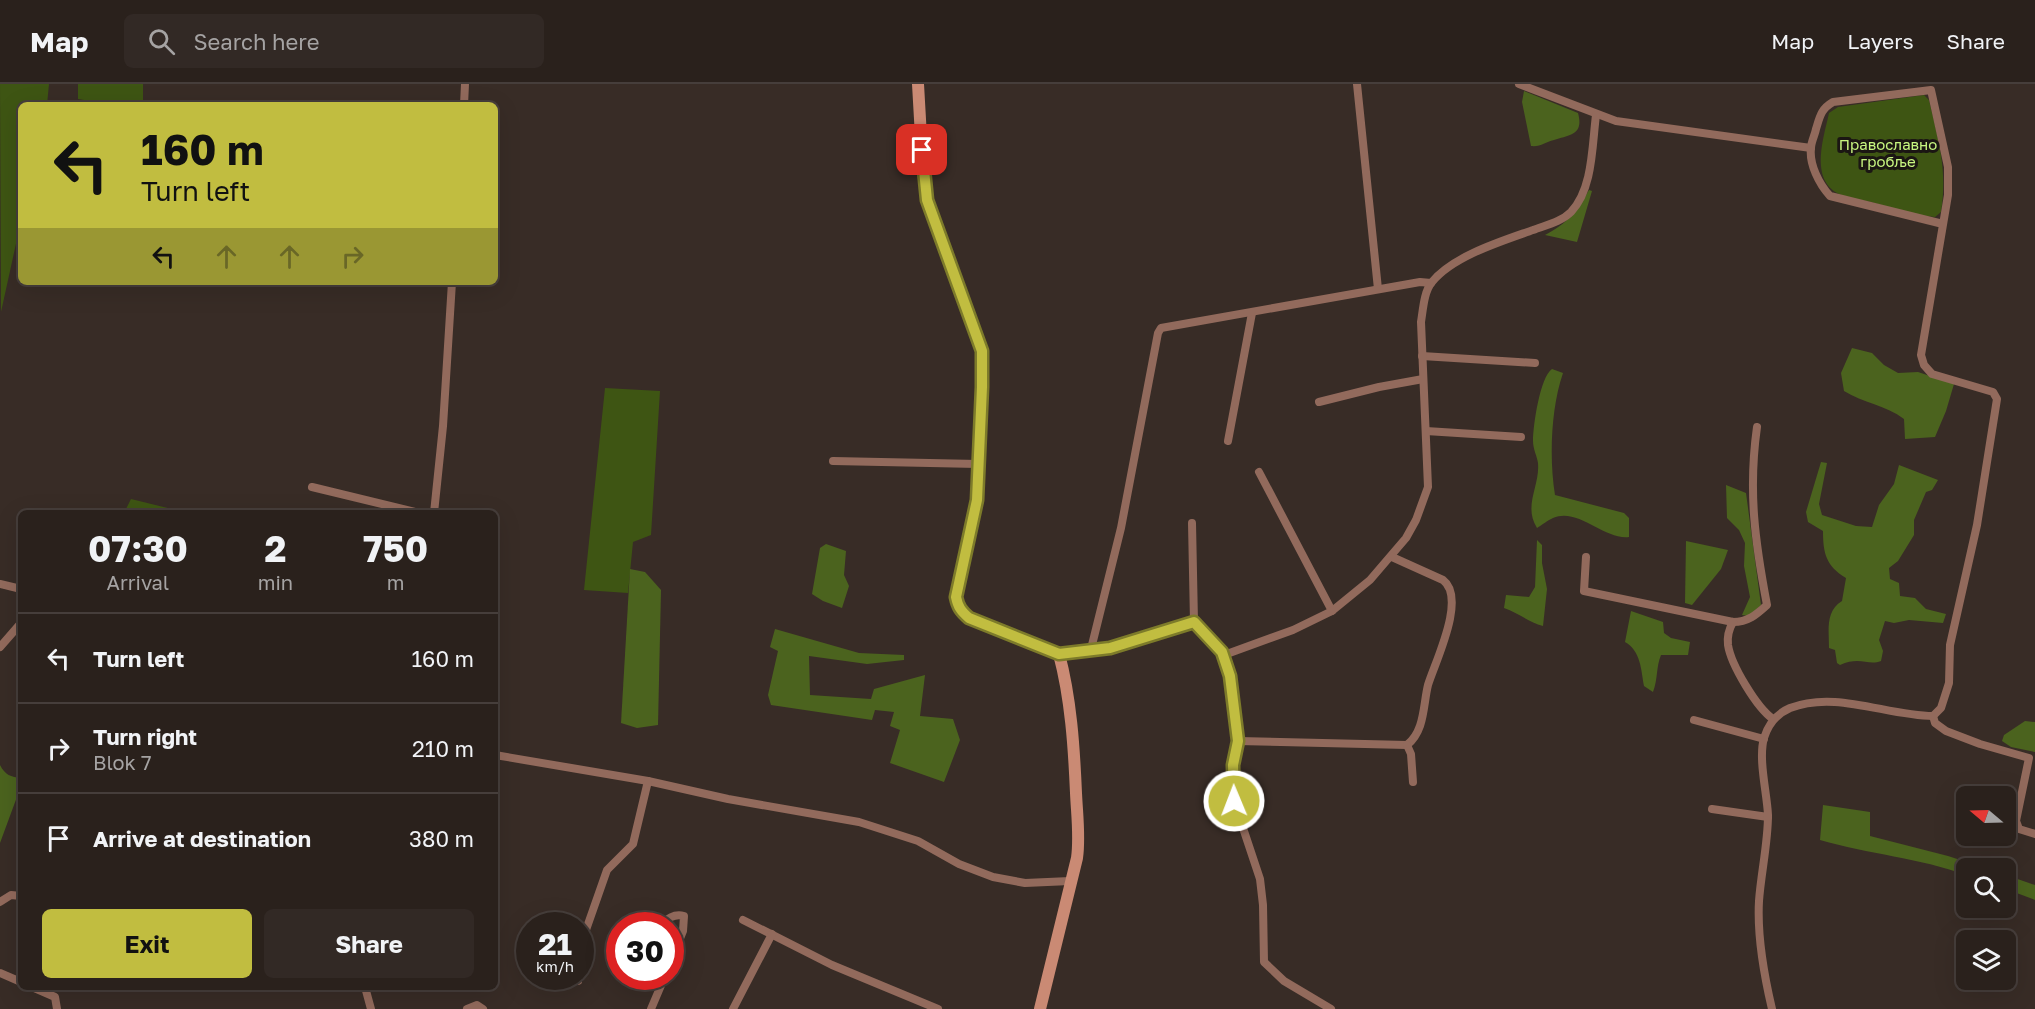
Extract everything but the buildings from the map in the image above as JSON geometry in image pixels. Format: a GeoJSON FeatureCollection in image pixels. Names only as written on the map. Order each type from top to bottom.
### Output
{"type":"FeatureCollection","features":[{"type":"Feature","properties":{"kind":"street"},"geometry":{"type":"LineString","coordinates":[[464,102],[465,84]]}},
{"type":"Feature","properties":{"kind":"street"},"geometry":{"type":"LineString","coordinates":[[918,84],[923,172],[927,200],[982,351],[977,500],[956,597],[961,611],[969,618],[1059,654],[1110,648],[1194,622]]}},
{"type":"Feature","properties":{"kind":"street"},"geometry":{"type":"LineString","coordinates":[[1357,84],[1378,289]]}},
{"type":"Feature","properties":{"kind":"street"},"geometry":{"type":"LineString","coordinates":[[1520,84],[1616,122],[1810,148]]}},
{"type":"Feature","properties":{"kind":"street"},"geometry":{"type":"LineString","coordinates":[[1772,1009],[1762,951],[1759,904],[1768,817],[1762,752],[1764,739],[1773,719],[1789,708],[1829,703],[1861,705],[1915,716],[1934,716],[1941,708],[1949,683],[1950,645],[1977,525],[1996,399],[1993,392],[1932,374],[1924,365],[1921,355],[1948,195],[1948,167],[1930,90],[1833,102],[1824,108],[1819,115],[1810,148],[1816,177],[1830,196],[1943,224]]}},
{"type":"Feature","properties":{"kind":"street"},"geometry":{"type":"LineString","coordinates":[[1224,655],[1293,630],[1332,611],[1370,580],[1392,557],[1416,520],[1428,487],[1421,322],[1423,306],[1431,283],[1457,262],[1485,247],[1559,221],[1571,212],[1589,174],[1596,116]]}},
{"type":"Feature","properties":{"kind":"street"},"geometry":{"type":"LineString","coordinates":[[1091,650],[1121,528],[1158,333],[1161,328],[1420,282],[1431,283]]}},
{"type":"Feature","properties":{"kind":"street"},"geometry":{"type":"LineString","coordinates":[[434,510],[443,426],[452,285]]}},
{"type":"Feature","properties":{"kind":"street"},"geometry":{"type":"LineString","coordinates":[[1228,441],[1252,313]]}},
{"type":"Feature","properties":{"kind":"street"},"geometry":{"type":"LineString","coordinates":[[1422,356],[1535,363]]}},
{"type":"Feature","properties":{"kind":"street"},"geometry":{"type":"LineString","coordinates":[[1319,402],[1423,379]]}},
{"type":"Feature","properties":{"kind":"street"},"geometry":{"type":"LineString","coordinates":[[1586,557],[1584,591],[1732,622],[1742,622],[1756,616],[1767,605],[1752,514],[1752,470],[1757,427]]}},
{"type":"Feature","properties":{"kind":"street"},"geometry":{"type":"LineString","coordinates":[[1426,431],[1521,437]]}},
{"type":"Feature","properties":{"kind":"street"},"geometry":{"type":"LineString","coordinates":[[833,461],[978,464]]}},
{"type":"Feature","properties":{"kind":"street"},"geometry":{"type":"LineString","coordinates":[[1259,472],[1332,611]]}},
{"type":"Feature","properties":{"kind":"street"},"geometry":{"type":"LineString","coordinates":[[312,487],[407,510]]}},
{"type":"Feature","properties":{"kind":"street"},"geometry":{"type":"LineString","coordinates":[[1192,523],[1194,622],[1224,655],[1234,698],[1238,741],[1233,765],[1234,801],[1260,879],[1264,962],[1284,981],[1331,1009]]}},
{"type":"Feature","properties":{"kind":"street"},"geometry":{"type":"LineString","coordinates":[[1238,741],[1407,745],[1418,733],[1428,685],[1445,639],[1451,592],[1448,584],[1443,580],[1392,557]]}},
{"type":"Feature","properties":{"kind":"street"},"geometry":{"type":"LineString","coordinates":[[0,584],[18,588]]}},
{"type":"Feature","properties":{"kind":"street"},"geometry":{"type":"LineString","coordinates":[[1732,622],[1728,644],[1734,663],[1765,713],[1773,719]]}},
{"type":"Feature","properties":{"kind":"street"},"geometry":{"type":"LineString","coordinates":[[0,647],[18,626]]}},
{"type":"Feature","properties":{"kind":"street"},"geometry":{"type":"LineString","coordinates":[[1040,1009],[1079,842],[1074,755],[1059,654]]}},
{"type":"Feature","properties":{"kind":"street"},"geometry":{"type":"LineString","coordinates":[[1934,716],[1935,723],[1946,731],[1980,744],[2029,758],[2016,821],[2019,829],[2035,834]]}},
{"type":"Feature","properties":{"kind":"street"},"geometry":{"type":"LineString","coordinates":[[1694,720],[1764,739]]}},
{"type":"Feature","properties":{"kind":"street"},"geometry":{"type":"LineString","coordinates":[[1407,745],[1411,754],[1413,783]]}},
{"type":"Feature","properties":{"kind":"street"},"geometry":{"type":"LineString","coordinates":[[498,756],[648,781],[728,799],[859,822],[918,840],[959,864],[993,877],[1025,883],[1070,881]]}},
{"type":"Feature","properties":{"kind":"street"},"geometry":{"type":"LineString","coordinates":[[592,912],[607,870],[633,844],[648,781]]}},
{"type":"Feature","properties":{"kind":"street"},"geometry":{"type":"LineString","coordinates":[[1712,809],[1768,817]]}},
{"type":"Feature","properties":{"kind":"street"},"geometry":{"type":"LineString","coordinates":[[0,902],[11,895],[18,896]]}},
{"type":"Feature","properties":{"kind":"street"},"geometry":{"type":"LineString","coordinates":[[743,920],[832,964],[938,1009]]}},
{"type":"Feature","properties":{"kind":"street"},"geometry":{"type":"LineString","coordinates":[[733,1009],[772,934]]}},
{"type":"Feature","properties":{"kind":"street"},"geometry":{"type":"LineString","coordinates":[[0,973],[18,981]]}},
{"type":"Feature","properties":{"kind":"street"},"geometry":{"type":"LineString","coordinates":[[39,990],[56,997],[57,1009]]}},
{"type":"Feature","properties":{"kind":"street"},"geometry":{"type":"LineString","coordinates":[[366,990],[371,1009]]}},
{"type":"Feature","properties":{"kind":"street"},"geometry":{"type":"LineString","coordinates":[[651,1009],[659,990]]}},
{"type":"Feature","properties":{"kind":"street"},"geometry":{"type":"LineString","coordinates":[[467,1009],[477,1005],[483,1009]]}},
{"type":"Feature","properties":{"kind":"green space"},"geometry":{"type":"Polygon","coordinates":[[[0,84],[49,84],[47,102],[18,102],[18,235],[1,312],[0,84]]]}},
{"type":"Feature","properties":{"kind":"green space"},"geometry":{"type":"Polygon","coordinates":[[[78,84],[143,84],[143,102],[84,102],[78,99],[78,84]]]}},
{"type":"Feature","properties":{"kind":"green space"},"geometry":{"type":"Polygon","coordinates":[[[1524,91],[1578,113],[1577,130],[1565,137],[1531,146],[1522,102],[1524,91]]]}},
{"type":"Feature","properties":{"kind":"green space","name":"Православно гробље"},"geometry":{"type":"Polygon","coordinates":[[[1924,95],[1929,100],[1941,155],[1943,197],[1941,212],[1935,217],[1911,213],[1846,197],[1830,187],[1821,168],[1822,145],[1829,113],[1838,107],[1924,95]]]}},
{"type":"Feature","properties":{"kind":"green space"},"geometry":{"type":"Polygon","coordinates":[[[1589,190],[1592,191],[1577,242],[1545,235],[1571,216],[1589,190]]]}},
{"type":"Feature","properties":{"kind":"green space"},"geometry":{"type":"Polygon","coordinates":[[[1852,348],[1872,353],[1884,365],[1898,373],[1918,372],[1954,384],[1935,437],[1905,439],[1904,419],[1890,410],[1844,391],[1841,373],[1852,348]]]}},
{"type":"Feature","properties":{"kind":"green space"},"geometry":{"type":"Polygon","coordinates":[[[1552,369],[1563,373],[1552,433],[1555,495],[1624,513],[1629,518],[1629,537],[1610,534],[1572,517],[1553,518],[1537,528],[1533,520],[1532,504],[1538,471],[1533,444],[1534,425],[1541,391],[1552,369]]]}},
{"type":"Feature","properties":{"kind":"green space"},"geometry":{"type":"Polygon","coordinates":[[[605,388],[660,391],[651,535],[633,542],[628,593],[584,590],[605,388]]]}},
{"type":"Feature","properties":{"kind":"green space"},"geometry":{"type":"Polygon","coordinates":[[[1821,462],[1827,463],[1819,504],[1822,515],[1856,526],[1872,527],[1879,505],[1894,484],[1899,465],[1938,480],[1932,490],[1926,492],[1914,520],[1914,535],[1898,561],[1889,568],[1890,579],[1899,583],[1900,596],[1915,598],[1926,609],[1946,614],[1943,623],[1909,620],[1894,623],[1885,621],[1879,640],[1883,651],[1881,661],[1853,661],[1840,665],[1837,663],[1835,650],[1829,648],[1830,616],[1842,601],[1846,578],[1834,569],[1827,558],[1823,531],[1808,522],[1806,512],[1821,462]]]}},
{"type":"Feature","properties":{"kind":"green space"},"geometry":{"type":"Polygon","coordinates":[[[1726,485],[1746,493],[1761,605],[1749,616],[1742,615],[1750,597],[1744,566],[1745,543],[1739,530],[1727,518],[1726,485]]]}},
{"type":"Feature","properties":{"kind":"green space"},"geometry":{"type":"Polygon","coordinates":[[[131,499],[176,510],[126,510],[131,499]]]}},
{"type":"Feature","properties":{"kind":"green space"},"geometry":{"type":"Polygon","coordinates":[[[1537,540],[1542,545],[1542,563],[1547,589],[1543,626],[1504,608],[1506,595],[1529,597],[1535,587],[1537,540]]]}},
{"type":"Feature","properties":{"kind":"green space"},"geometry":{"type":"Polygon","coordinates":[[[1686,541],[1728,550],[1721,569],[1692,605],[1685,603],[1686,541]]]}},
{"type":"Feature","properties":{"kind":"green space"},"geometry":{"type":"Polygon","coordinates":[[[826,544],[846,551],[844,575],[849,586],[842,608],[812,594],[820,548],[826,544]]]}},
{"type":"Feature","properties":{"kind":"green space"},"geometry":{"type":"Polygon","coordinates":[[[630,569],[645,572],[661,590],[658,725],[637,728],[621,723],[630,569]]]}},
{"type":"Feature","properties":{"kind":"green space"},"geometry":{"type":"Polygon","coordinates":[[[1631,611],[1663,622],[1664,633],[1671,638],[1690,642],[1688,655],[1661,655],[1653,692],[1644,686],[1637,656],[1625,642],[1631,611]]]}},
{"type":"Feature","properties":{"kind":"green space"},"geometry":{"type":"Polygon","coordinates":[[[775,629],[859,653],[904,655],[904,660],[867,664],[809,656],[810,695],[871,699],[874,689],[925,675],[920,716],[953,719],[960,740],[944,782],[890,763],[900,730],[890,726],[894,712],[875,710],[872,720],[771,705],[768,695],[778,651],[770,647],[775,629]]]}},
{"type":"Feature","properties":{"kind":"green space"},"geometry":{"type":"Polygon","coordinates":[[[2025,721],[2035,722],[2035,752],[2011,747],[2002,741],[2004,735],[2025,721]]]}},
{"type":"Feature","properties":{"kind":"green space"},"geometry":{"type":"Polygon","coordinates":[[[0,765],[9,775],[18,778],[18,794],[0,843],[0,765]]]}},
{"type":"Feature","properties":{"kind":"green space"},"geometry":{"type":"Polygon","coordinates":[[[1823,805],[1870,812],[1870,836],[1956,859],[1956,872],[1931,864],[1820,840],[1823,805]]]}},
{"type":"Feature","properties":{"kind":"green space"},"geometry":{"type":"Polygon","coordinates":[[[2016,878],[2035,885],[2035,900],[2016,893],[2016,878]]]}},
{"type":"Feature","properties":{"kind":"route"},"geometry":{"type":"LineString","coordinates":[[922,150],[927,200],[982,351],[977,500],[972,531],[959,580],[956,597],[958,605],[969,618],[1059,654],[1110,648],[1194,622],[1205,631],[1224,655],[1230,676],[1238,741],[1233,765],[1234,801]]}}]}
